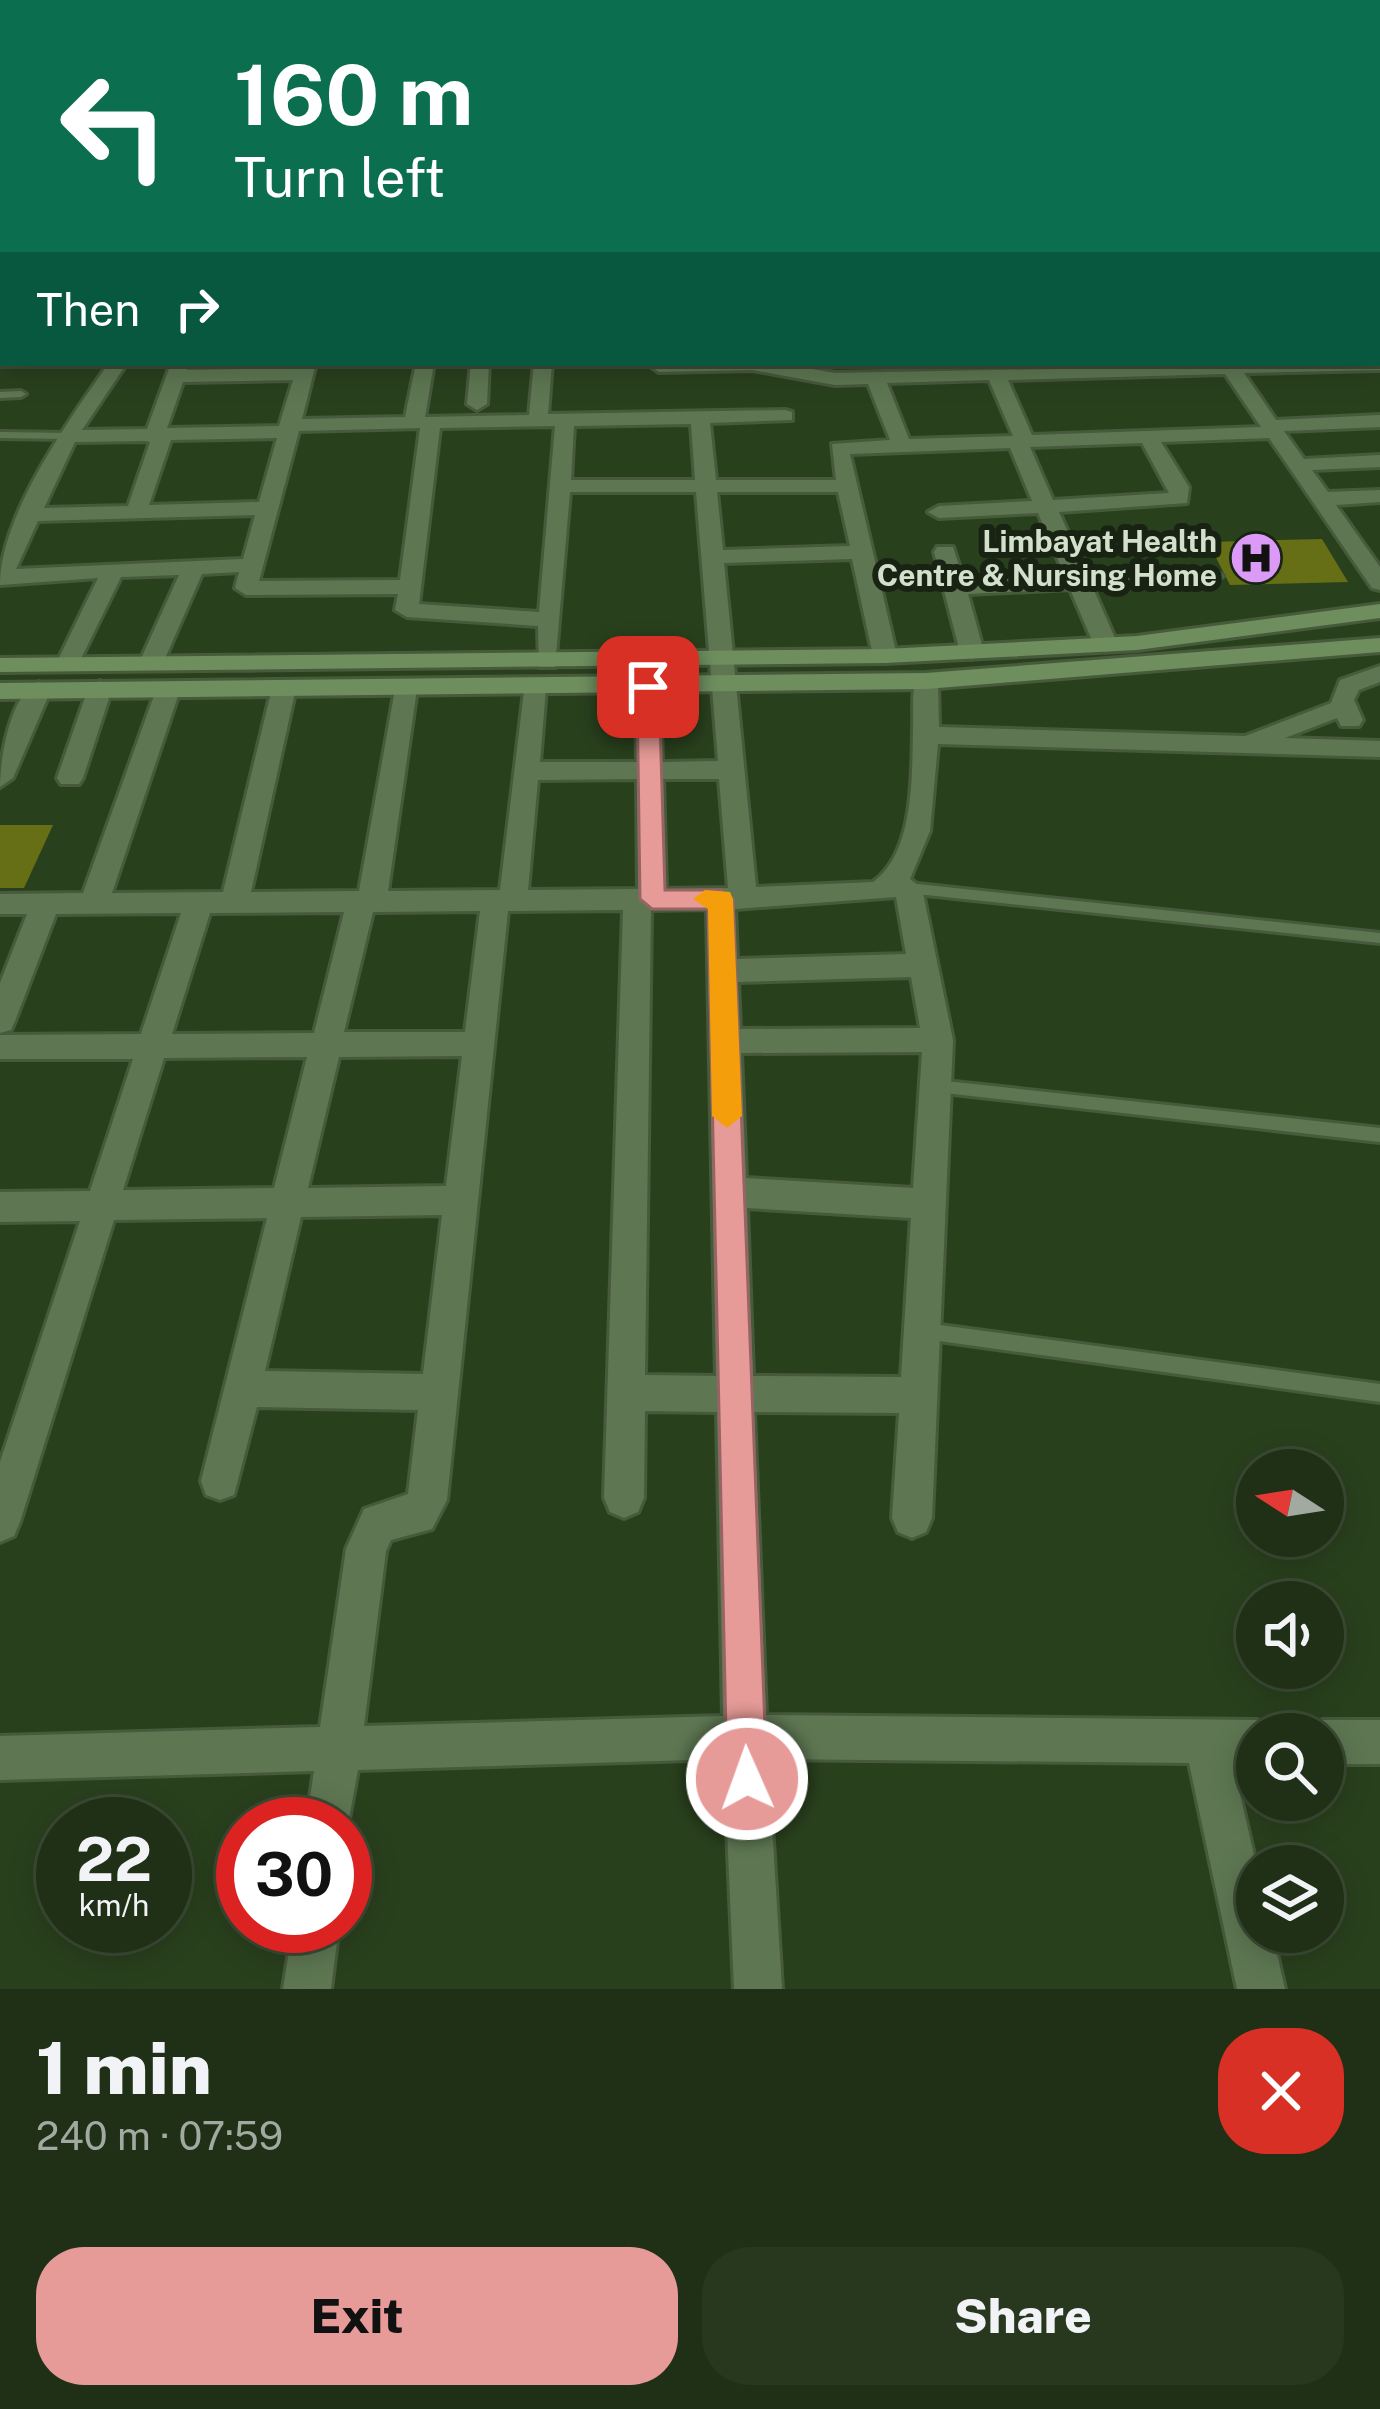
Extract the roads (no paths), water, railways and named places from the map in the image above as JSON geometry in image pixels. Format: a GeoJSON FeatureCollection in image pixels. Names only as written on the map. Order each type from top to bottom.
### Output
{"type":"FeatureCollection","features":[{"type":"Feature","properties":{"kind":"main road"},"geometry":{"type":"LineString","coordinates":[[0,692],[648,687],[723,672],[885,656],[1106,645],[1380,611],[1380,627]]}},
{"type":"Feature","properties":{"kind":"main road"},"geometry":{"type":"LineString","coordinates":[[0,665],[547,662],[926,681],[1380,645]]}},
{"type":"Feature","properties":{"kind":"street"},"geometry":{"type":"LineString","coordinates":[[116,366],[68,436],[0,577],[249,565]]}},
{"type":"Feature","properties":{"kind":"street"},"geometry":{"type":"LineString","coordinates":[[425,366],[405,604],[416,613],[551,620]]}},
{"type":"Feature","properties":{"kind":"street"},"geometry":{"type":"LineString","coordinates":[[477,404],[480,366]]}},
{"type":"Feature","properties":{"kind":"street"},"geometry":{"type":"LineString","coordinates":[[538,421],[543,366]]}},
{"type":"Feature","properties":{"kind":"street"},"geometry":{"type":"LineString","coordinates":[[68,436],[565,420],[659,386],[768,366]]}},
{"type":"Feature","properties":{"kind":"street"},"geometry":{"type":"LineString","coordinates":[[783,366],[888,373],[970,369],[996,375],[1075,368],[1229,366],[1380,583]]}},
{"type":"Feature","properties":{"kind":"street"},"geometry":{"type":"LineString","coordinates":[[136,512],[178,370],[305,369],[246,588],[407,587]]}},
{"type":"Feature","properties":{"kind":"street"},"geometry":{"type":"LineString","coordinates":[[888,373],[901,444]]}},
{"type":"Feature","properties":{"kind":"street"},"geometry":{"type":"LineString","coordinates":[[996,375],[1106,645]]}},
{"type":"Feature","properties":{"kind":"street"},"geometry":{"type":"LineString","coordinates":[[659,386],[700,418],[785,416]]}},
{"type":"Feature","properties":{"kind":"street"},"geometry":{"type":"LineString","coordinates":[[700,418],[732,770],[732,899],[723,971],[745,1737],[758,1989]]}},
{"type":"Feature","properties":{"kind":"street"},"geometry":{"type":"LineString","coordinates":[[547,662],[565,420]]}},
{"type":"Feature","properties":{"kind":"street"},"geometry":{"type":"LineString","coordinates":[[885,656],[839,448],[1148,437],[1380,421]]}},
{"type":"Feature","properties":{"kind":"street"},"geometry":{"type":"LineString","coordinates":[[938,512],[1180,499],[1182,494],[1148,437]]}},
{"type":"Feature","properties":{"kind":"street"},"geometry":{"type":"LineString","coordinates":[[1298,465],[1380,461]]}},
{"type":"Feature","properties":{"kind":"street"},"geometry":{"type":"LineString","coordinates":[[560,486],[844,486]]}},
{"type":"Feature","properties":{"kind":"street"},"geometry":{"type":"LineString","coordinates":[[1322,499],[1380,496]]}},
{"type":"Feature","properties":{"kind":"street"},"geometry":{"type":"LineString","coordinates":[[27,514],[264,508]]}},
{"type":"Feature","properties":{"kind":"street"},"geometry":{"type":"LineString","coordinates":[[711,557],[859,552]]}},
{"type":"Feature","properties":{"kind":"street"},"geometry":{"type":"LineString","coordinates":[[945,552],[972,652]]}},
{"type":"Feature","properties":{"kind":"street"},"geometry":{"type":"LineString","coordinates":[[151,663],[193,568]]}},
{"type":"Feature","properties":{"kind":"street"},"geometry":{"type":"LineString","coordinates":[[68,664],[113,572]]}},
{"type":"Feature","properties":{"kind":"street"},"geometry":{"type":"LineString","coordinates":[[955,588],[1211,576]]}},
{"type":"Feature","properties":{"kind":"street"},"geometry":{"type":"LineString","coordinates":[[1380,674],[1349,685],[1344,707],[1348,718],[1380,746]]}},
{"type":"Feature","properties":{"kind":"street"},"geometry":{"type":"LineString","coordinates":[[912,1518],[938,1040],[925,964],[901,888],[910,863],[928,736],[926,681]]}},
{"type":"Feature","properties":{"kind":"street"},"geometry":{"type":"LineString","coordinates":[[624,1498],[648,687]]}},
{"type":"Feature","properties":{"kind":"street"},"geometry":{"type":"LineString","coordinates":[[235,902],[284,688]]}},
{"type":"Feature","properties":{"kind":"street"},"geometry":{"type":"LineString","coordinates":[[333,1797],[366,1549],[378,1523],[423,1510],[441,1392],[479,1044],[527,771],[534,688]]}},
{"type":"Feature","properties":{"kind":"street"},"geometry":{"type":"LineString","coordinates":[[70,778],[100,689]]}},
{"type":"Feature","properties":{"kind":"street"},"geometry":{"type":"LineString","coordinates":[[220,1481],[326,1044],[366,901],[405,689]]}},
{"type":"Feature","properties":{"kind":"street"},"geometry":{"type":"LineString","coordinates":[[0,778],[39,690]]}},
{"type":"Feature","properties":{"kind":"street"},"geometry":{"type":"LineString","coordinates":[[94,903],[168,690]]}},
{"type":"Feature","properties":{"kind":"street"},"geometry":{"type":"LineString","coordinates":[[1239,745],[1344,707]]}},
{"type":"Feature","properties":{"kind":"street"},"geometry":{"type":"LineString","coordinates":[[928,736],[1380,746]]}},
{"type":"Feature","properties":{"kind":"street"},"geometry":{"type":"LineString","coordinates":[[527,771],[732,770]]}},
{"type":"Feature","properties":{"kind":"street"},"geometry":{"type":"LineString","coordinates":[[0,904],[732,899],[901,888]]}},
{"type":"Feature","properties":{"kind":"street"},"geometry":{"type":"LineString","coordinates":[[0,1522],[199,902]]}},
{"type":"Feature","properties":{"kind":"street"},"geometry":{"type":"LineString","coordinates":[[0,1021],[46,903]]}},
{"type":"Feature","properties":{"kind":"street"},"geometry":{"type":"LineString","coordinates":[[723,971],[925,964]]}},
{"type":"Feature","properties":{"kind":"street"},"geometry":{"type":"LineString","coordinates":[[725,1041],[938,1040]]}},
{"type":"Feature","properties":{"kind":"street"},"geometry":{"type":"LineString","coordinates":[[0,1047],[479,1044]]}},
{"type":"Feature","properties":{"kind":"street"},"geometry":{"type":"LineString","coordinates":[[729,1192],[929,1204]]}},
{"type":"Feature","properties":{"kind":"street"},"geometry":{"type":"LineString","coordinates":[[0,1207],[462,1200]]}},
{"type":"Feature","properties":{"kind":"street"},"geometry":{"type":"LineString","coordinates":[[243,1389],[441,1392]]}},
{"type":"Feature","properties":{"kind":"street"},"geometry":{"type":"LineString","coordinates":[[626,1393],[919,1395]]}},
{"type":"Feature","properties":{"kind":"street"},"geometry":{"type":"LineString","coordinates":[[0,1758],[745,1737],[1236,1742]]}},
{"type":"Feature","properties":{"kind":"street"},"geometry":{"type":"LineString","coordinates":[[1206,1741],[1261,1989]]}},
{"type":"Feature","properties":{"kind":"street"},"geometry":{"type":"LineString","coordinates":[[1344,1742],[1380,1742]]}},
{"type":"Feature","properties":{"kind":"street"},"geometry":{"type":"LineString","coordinates":[[307,1989],[312,1953]]}},
{"type":"Feature","properties":{"kind":"lane"},"geometry":{"type":"LineString","coordinates":[[0,395],[21,394]]}},
{"type":"Feature","properties":{"kind":"lane"},"geometry":{"type":"LineString","coordinates":[[0,435],[68,436]]}},
{"type":"Feature","properties":{"kind":"lane"},"geometry":{"type":"LineString","coordinates":[[901,888],[1380,938]]}},
{"type":"Feature","properties":{"kind":"lane"},"geometry":{"type":"LineString","coordinates":[[936,1086],[1380,1135]]}},
{"type":"Feature","properties":{"kind":"lane"},"geometry":{"type":"LineString","coordinates":[[922,1330],[1380,1393]]}},
{"type":"Feature","properties":{"kind":"place","name":"Limbayat Health Centre & Nursing Home"},"geometry":{"type":"Point","coordinates":[1256,558]}}]}
